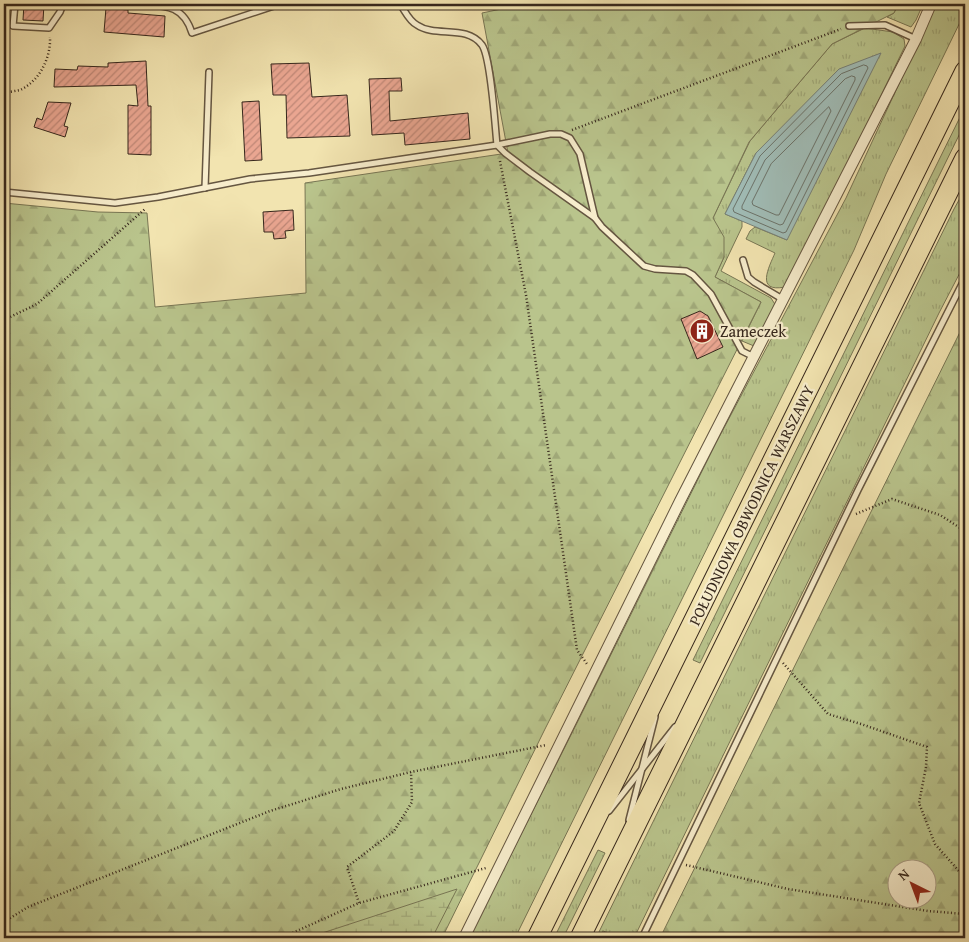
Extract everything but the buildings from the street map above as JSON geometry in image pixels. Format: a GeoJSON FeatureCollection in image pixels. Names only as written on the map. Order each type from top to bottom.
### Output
{"type":"FeatureCollection","features":[{"type":"Feature","properties":{"kind":"highway","name":"POŁUDNIOWA OBWODNICA WARSZAWY"},"geometry":{"type":"LineString","coordinates":[[537,938],[965,71]]}},
{"type":"Feature","properties":{"kind":"highway"},"geometry":{"type":"LineString","coordinates":[[580,938],[965,158]]}},
{"type":"Feature","properties":{"kind":"street"},"geometry":{"type":"LineString","coordinates":[[464,938],[675,510],[784,300],[916,39],[931,4]]}},
{"type":"Feature","properties":{"kind":"lane"},"geometry":{"type":"LineString","coordinates":[[4,5],[15,5],[13,26],[49,28],[63,4]]}},
{"type":"Feature","properties":{"kind":"lane"},"geometry":{"type":"LineString","coordinates":[[138,4],[168,6],[177,10],[189,23],[192,33],[280,4]]}},
{"type":"Feature","properties":{"kind":"lane"},"geometry":{"type":"LineString","coordinates":[[400,4],[418,26],[426,29],[463,33],[482,45],[488,67],[498,145],[505,153],[595,218],[602,227],[644,266],[686,272],[693,275],[711,294],[742,351],[754,357]]}},
{"type":"Feature","properties":{"kind":"lane"},"geometry":{"type":"LineString","coordinates":[[849,26],[885,25],[916,39]]}},
{"type":"Feature","properties":{"kind":"lane"},"geometry":{"type":"LineString","coordinates":[[205,188],[209,72]]}},
{"type":"Feature","properties":{"kind":"lane"},"geometry":{"type":"LineString","coordinates":[[4,192],[115,203],[158,197],[250,179],[309,173],[498,145],[550,134],[561,134],[570,138],[580,154],[595,218]]}},
{"type":"Feature","properties":{"kind":"lane"},"geometry":{"type":"LineString","coordinates":[[743,260],[748,276],[754,282],[784,300]]}},
{"type":"Feature","properties":{"kind":"lane"},"geometry":{"type":"LineString","coordinates":[[642,938],[779,658],[845,518],[965,278]]}},
{"type":"Feature","properties":{"kind":"lane"},"geometry":{"type":"LineString","coordinates":[[658,706],[665,679]]}},
{"type":"Feature","properties":{"kind":"lane"},"geometry":{"type":"LineString","coordinates":[[682,717],[700,695]]}},
{"type":"Feature","properties":{"kind":"lane"},"geometry":{"type":"LineString","coordinates":[[628,823],[656,715]]}},
{"type":"Feature","properties":{"kind":"lane"},"geometry":{"type":"LineString","coordinates":[[585,842],[677,724]]}},
{"type":"Feature","properties":{"kind":"lane"},"geometry":{"type":"LineString","coordinates":[[619,860],[626,832]]}},
{"type":"Feature","properties":{"kind":"path"},"geometry":{"type":"LineString","coordinates":[[561,134],[849,26]]}},
{"type":"Feature","properties":{"kind":"path"},"geometry":{"type":"LineString","coordinates":[[4,93],[20,89],[31,82],[45,64],[49,55],[49,28]]}},
{"type":"Feature","properties":{"kind":"path"},"geometry":{"type":"LineString","coordinates":[[498,145],[527,304],[578,650],[594,674]]}},
{"type":"Feature","properties":{"kind":"path"},"geometry":{"type":"LineString","coordinates":[[4,320],[36,304],[158,197]]}},
{"type":"Feature","properties":{"kind":"path"},"geometry":{"type":"LineString","coordinates":[[845,518],[892,499],[940,515],[965,531]]}},
{"type":"Feature","properties":{"kind":"path"},"geometry":{"type":"LineString","coordinates":[[779,658],[828,714],[927,747],[926,767],[919,803],[935,844],[965,878]]}},
{"type":"Feature","properties":{"kind":"path"},"geometry":{"type":"LineString","coordinates":[[4,922],[28,907],[270,811],[341,789],[411,772],[562,742]]}},
{"type":"Feature","properties":{"kind":"path"},"geometry":{"type":"LineString","coordinates":[[359,903],[347,867],[394,831],[412,802],[411,772]]}},
{"type":"Feature","properties":{"kind":"path"},"geometry":{"type":"LineString","coordinates":[[276,938],[290,934],[359,903],[502,863]]}},
{"type":"Feature","properties":{"kind":"path"},"geometry":{"type":"LineString","coordinates":[[679,863],[788,889],[928,911],[965,914]]}},
{"type":"Feature","properties":{"kind":"green space"},"geometry":{"type":"Polygon","coordinates":[[[508,4],[898,4],[894,13],[832,44],[749,142],[713,218],[724,237],[724,257],[715,277],[761,302],[545,729],[442,938],[4,938],[4,203],[98,212],[147,213],[155,307],[306,293],[305,183],[508,153],[482,13],[506,8],[508,4]]]}},
{"type":"Feature","properties":{"kind":"green space"},"geometry":{"type":"Polygon","coordinates":[[[898,4],[923,4],[911,27],[887,17],[894,13],[898,4]]]}},
{"type":"Feature","properties":{"kind":"green space"},"geometry":{"type":"Polygon","coordinates":[[[936,4],[965,4],[965,12],[886,174],[854,250],[515,938],[469,938],[716,443],[846,198],[936,4]]]}},
{"type":"Feature","properties":{"kind":"green space"},"geometry":{"type":"Polygon","coordinates":[[[865,28],[893,32],[904,39],[905,46],[791,280],[785,287],[776,288],[767,283],[766,278],[775,253],[746,239],[750,231],[755,227],[787,240],[756,153],[725,214],[742,221],[742,227],[721,271],[771,298],[776,306],[754,346],[742,341],[761,302],[715,277],[724,257],[713,218],[750,141],[832,44],[865,28]]]}},
{"type":"Feature","properties":{"kind":"green space"},"geometry":{"type":"Polygon","coordinates":[[[965,107],[965,123],[700,663],[693,660],[965,107]]]}},
{"type":"Feature","properties":{"kind":"green space"},"geometry":{"type":"Polygon","coordinates":[[[965,189],[965,263],[634,938],[619,938],[603,931],[600,938],[596,938],[954,209],[965,189]]]}},
{"type":"Feature","properties":{"kind":"green space"},"geometry":{"type":"Polygon","coordinates":[[[965,322],[965,938],[660,938],[965,322]]]}},
{"type":"Feature","properties":{"kind":"green space"},"geometry":{"type":"Polygon","coordinates":[[[598,850],[605,853],[563,938],[554,938],[598,850]]]}},
{"type":"Feature","properties":{"kind":"green space"},"geometry":{"type":"Polygon","coordinates":[[[457,889],[432,938],[307,938],[457,889]]]}},
{"type":"Feature","properties":{"kind":"water"},"geometry":{"type":"Polygon","coordinates":[[[881,53],[787,240],[725,214],[756,153],[839,69],[881,53]]]}},
{"type":"Feature","properties":{"kind":"place","name":"Zameczek"},"geometry":{"type":"Point","coordinates":[702,331]}}]}
